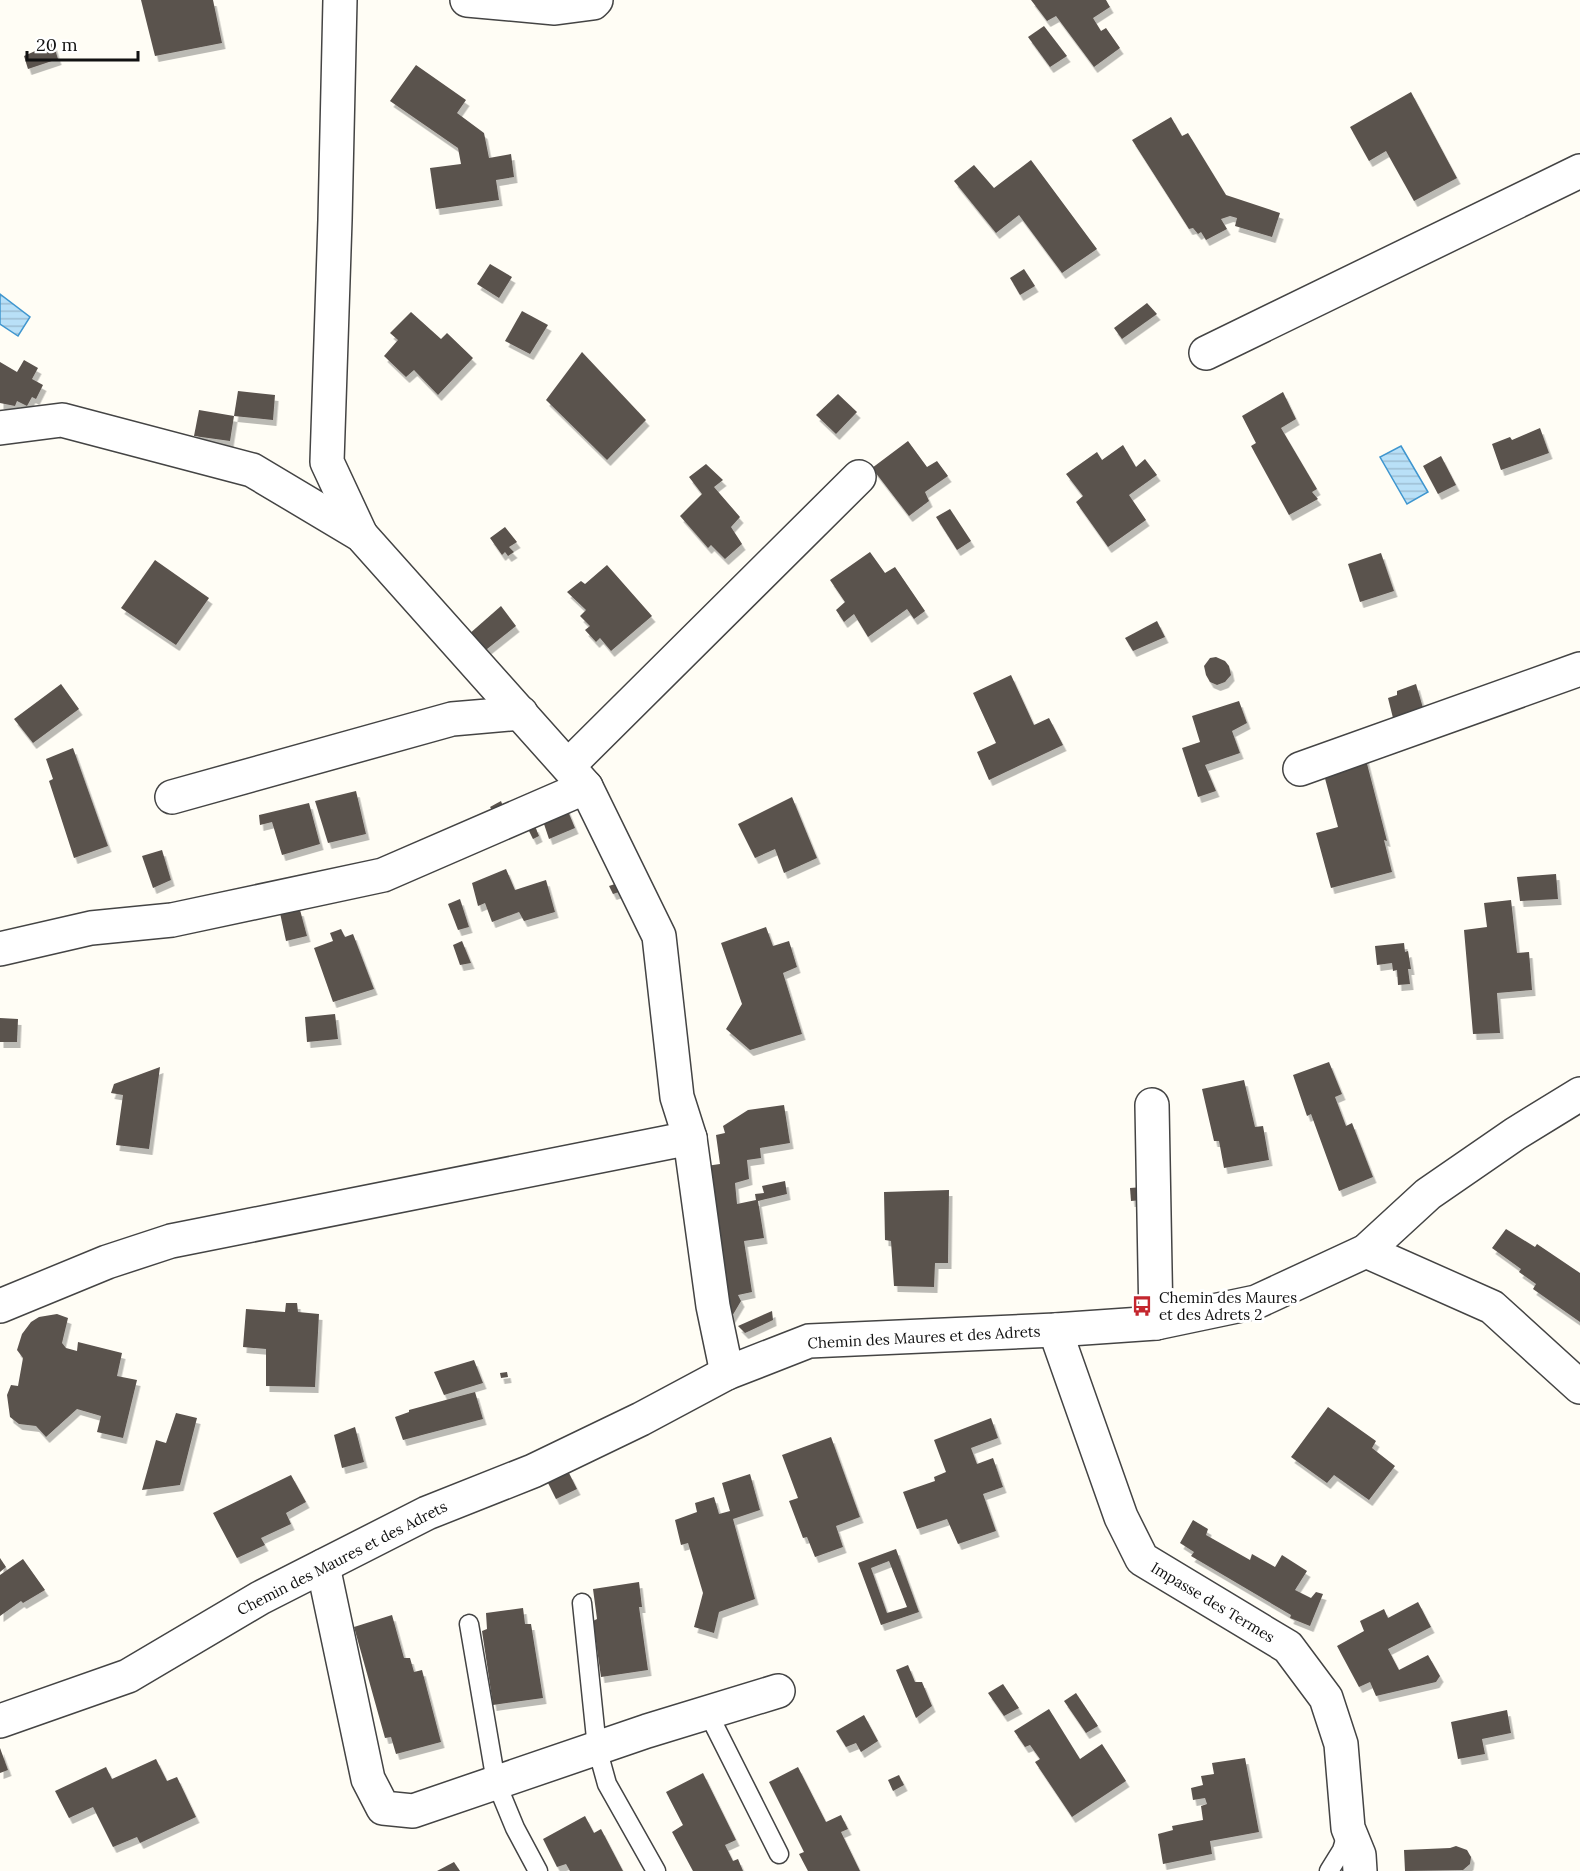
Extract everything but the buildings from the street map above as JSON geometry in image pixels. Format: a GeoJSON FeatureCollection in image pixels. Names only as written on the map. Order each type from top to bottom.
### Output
{"type":"FeatureCollection","features":[{"type":"Feature","properties":{"kind":"street"},"geometry":{"type":"LineString","coordinates":[[340,0],[336,220],[327,462],[362,534],[577,776],[659,936],[677,1097],[690,1138],[713,1306],[727,1373]]}},
{"type":"Feature","properties":{"kind":"street"},"geometry":{"type":"LineString","coordinates":[[467,0],[555,8],[593,3],[596,0]]}},
{"type":"Feature","properties":{"kind":"street"},"geometry":{"type":"LineString","coordinates":[[1206,353],[1580,171]]}},
{"type":"Feature","properties":{"kind":"street"},"geometry":{"type":"LineString","coordinates":[[0,428],[62,420],[252,470],[362,534]]}},
{"type":"Feature","properties":{"kind":"street"},"geometry":{"type":"LineString","coordinates":[[0,949],[91,928],[172,920],[383,875],[577,776],[859,477]]}},
{"type":"Feature","properties":{"kind":"street"},"geometry":{"type":"LineString","coordinates":[[1300,769],[1580,669]]}},
{"type":"Feature","properties":{"kind":"street"},"geometry":{"type":"LineString","coordinates":[[172,797],[452,719],[521,713]]}},
{"type":"Feature","properties":{"kind":"street","name":"Chemin des Maures et des Adrets"},"geometry":{"type":"LineString","coordinates":[[0,1721],[128,1676],[260,1598],[427,1513],[532,1471],[642,1419],[727,1373],[809,1341],[1156,1323],[1256,1302],[1366,1251],[1428,1194],[1515,1134],[1580,1094]]}},
{"type":"Feature","properties":{"kind":"street"},"geometry":{"type":"LineString","coordinates":[[1152,1105],[1156,1323]]}},
{"type":"Feature","properties":{"kind":"street"},"geometry":{"type":"LineString","coordinates":[[0,1306],[107,1262],[171,1241],[690,1138]]}},
{"type":"Feature","properties":{"kind":"street"},"geometry":{"type":"LineString","coordinates":[[1366,1251],[1492,1307],[1580,1387]]}},
{"type":"Feature","properties":{"kind":"street","name":"Impasse des Termes"},"geometry":{"type":"LineString","coordinates":[[1055,1330],[1121,1517],[1142,1559],[1288,1647],[1326,1698],[1341,1744],[1348,1828],[1359,1855],[1360,1871]]}},
{"type":"Feature","properties":{"kind":"street"},"geometry":{"type":"LineString","coordinates":[[323,1566],[368,1779],[383,1808],[413,1811],[778,1691]]}},
{"type":"Feature","properties":{"kind":"lane"},"geometry":{"type":"LineString","coordinates":[[582,1603],[597,1749],[608,1784],[656,1871]]}},
{"type":"Feature","properties":{"kind":"lane"},"geometry":{"type":"LineString","coordinates":[[469,1624],[496,1782],[515,1828],[538,1871]]}},
{"type":"Feature","properties":{"kind":"lane"},"geometry":{"type":"LineString","coordinates":[[708,1713],[779,1854]]}},
{"type":"Feature","properties":{"kind":"lane"},"geometry":{"type":"LineString","coordinates":[[1329,1871],[1342,1850],[1348,1828]]}},
{"type":"Feature","properties":{"kind":"water"},"geometry":{"type":"Polygon","coordinates":[[[0,294],[30,317],[18,336],[0,324],[0,294]]]}},
{"type":"Feature","properties":{"kind":"water"},"geometry":{"type":"Polygon","coordinates":[[[1401,446],[1428,492],[1407,504],[1380,457],[1401,446]]]}},
{"type":"Feature","properties":{"kind":"place","name":"Chemin des Maures et des Adrets 2"},"geometry":{"type":"Point","coordinates":[1142,1306]}}]}
